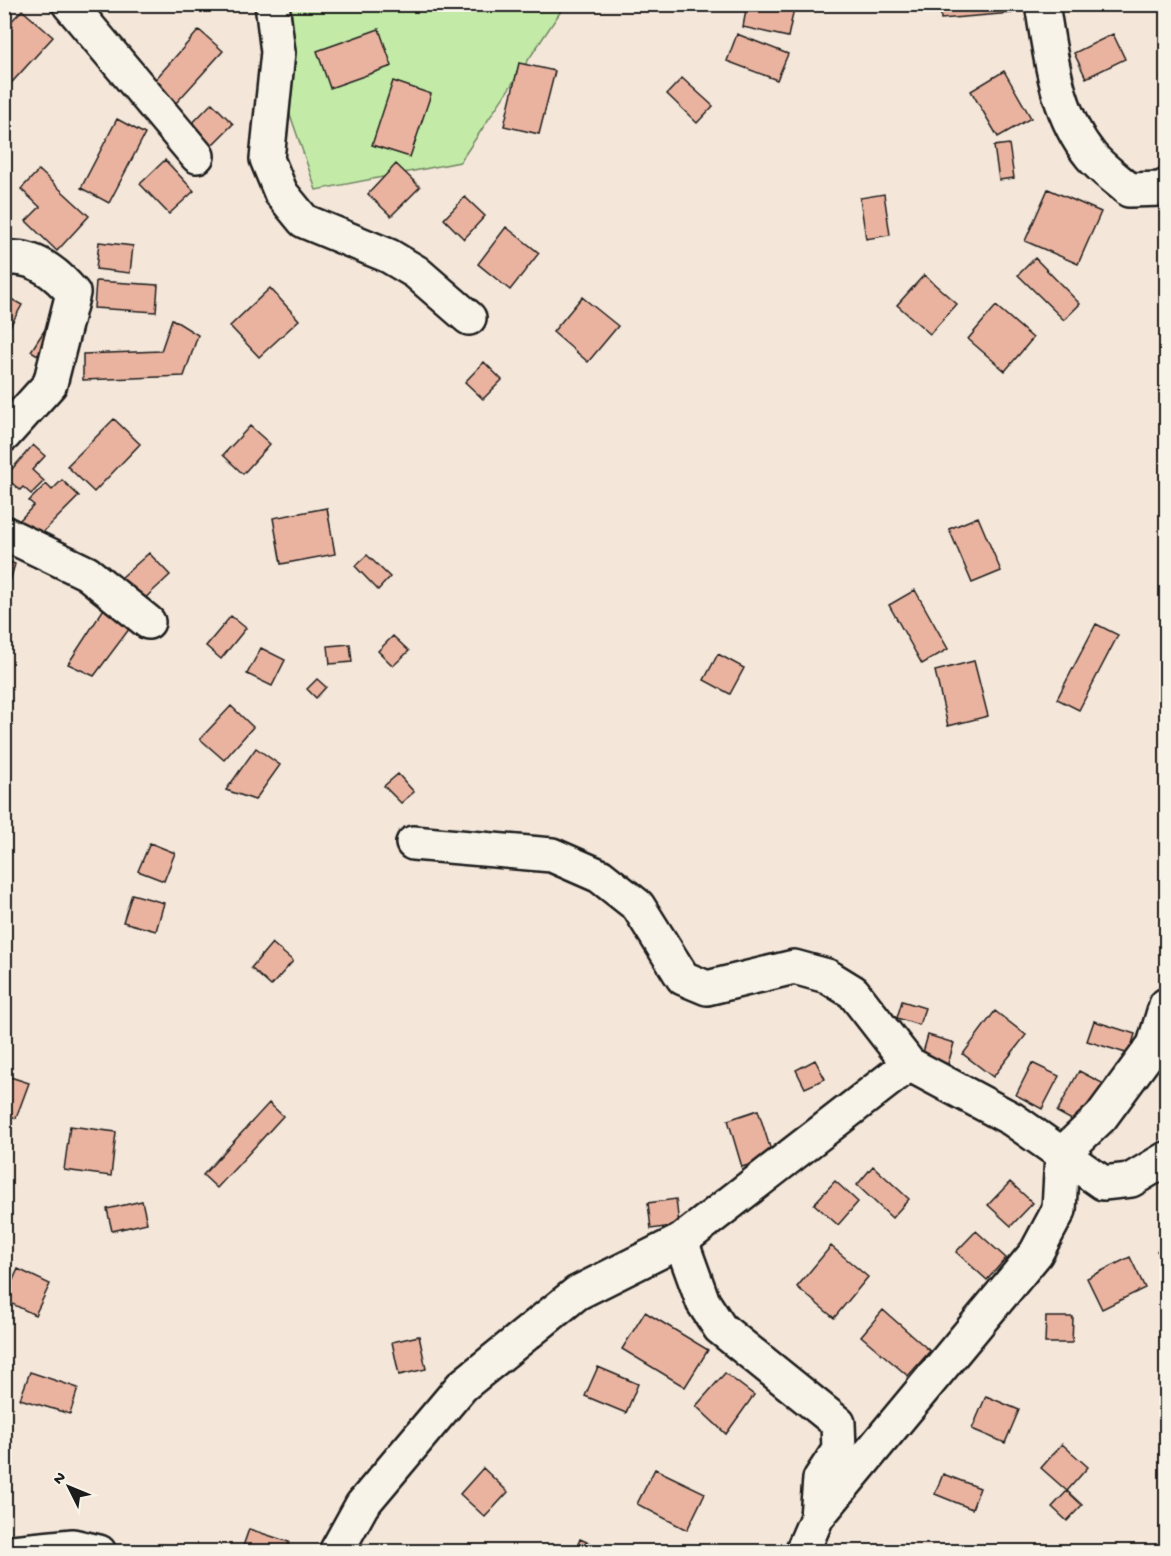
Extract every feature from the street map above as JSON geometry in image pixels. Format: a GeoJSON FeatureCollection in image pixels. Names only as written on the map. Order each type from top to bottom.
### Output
{"type":"FeatureCollection","features":[{"type":"Feature","properties":{"kind":"street"},"geometry":{"type":"LineString","coordinates":[[69,4],[197,156]]}},
{"type":"Feature","properties":{"kind":"street"},"geometry":{"type":"LineString","coordinates":[[272,4],[278,52],[267,159],[281,193],[304,221],[389,256],[416,272],[469,318]]}},
{"type":"Feature","properties":{"kind":"street"},"geometry":{"type":"LineString","coordinates":[[1042,4],[1056,83],[1069,122],[1092,157],[1129,190],[1163,189],[1167,186]]}},
{"type":"Feature","properties":{"kind":"street"},"geometry":{"type":"LineString","coordinates":[[4,259],[17,256],[41,265],[53,272],[73,293],[50,384],[4,435]]}},
{"type":"Feature","properties":{"kind":"street"},"geometry":{"type":"LineString","coordinates":[[4,534],[87,573],[148,622]]}},
{"type":"Feature","properties":{"kind":"street"},"geometry":{"type":"LineString","coordinates":[[413,843],[552,855],[600,876],[638,906],[683,978],[707,988],[794,967],[827,976],[853,992],[909,1064],[983,1101],[1103,1183],[1131,1180],[1167,1159]]}},
{"type":"Feature","properties":{"kind":"street"},"geometry":{"type":"LineString","coordinates":[[802,1551],[817,1517],[1036,1253],[1059,1210],[1062,1154],[1101,1117],[1154,1045],[1167,1005]]}},
{"type":"Feature","properties":{"kind":"street"},"geometry":{"type":"LineString","coordinates":[[336,1551],[362,1504],[462,1386],[577,1293],[681,1241],[909,1064]]}},
{"type":"Feature","properties":{"kind":"street"},"geometry":{"type":"LineString","coordinates":[[681,1241],[703,1302],[720,1328],[838,1423],[839,1450],[820,1479],[817,1517]]}},
{"type":"Feature","properties":{"kind":"street"},"geometry":{"type":"LineString","coordinates":[[12,1551],[73,1546],[99,1551]]}},
{"type":"Feature","properties":{"kind":"green space"},"geometry":{"type":"Polygon","coordinates":[[[272,5],[565,5],[460,162],[316,190],[281,88],[272,5]]]}},
{"type":"Feature","properties":{"kind":"building"},"geometry":{"type":"Polygon","coordinates":[[[747,4],[795,4],[788,37],[743,27],[747,4]]]}},
{"type":"Feature","properties":{"kind":"building"},"geometry":{"type":"Polygon","coordinates":[[[940,4],[1012,4],[1012,13],[941,19],[940,4]]]}},
{"type":"Feature","properties":{"kind":"building"},"geometry":{"type":"Polygon","coordinates":[[[22,10],[53,37],[4,91],[4,29],[22,10]]]}},
{"type":"Feature","properties":{"kind":"building"},"geometry":{"type":"Polygon","coordinates":[[[379,29],[392,66],[330,88],[317,51],[379,29]]]}},
{"type":"Feature","properties":{"kind":"building"},"geometry":{"type":"Polygon","coordinates":[[[199,30],[223,51],[176,103],[153,82],[199,30]]]}},
{"type":"Feature","properties":{"kind":"building"},"geometry":{"type":"Polygon","coordinates":[[[737,34],[788,54],[777,80],[727,61],[737,34]]]}},
{"type":"Feature","properties":{"kind":"building"},"geometry":{"type":"Polygon","coordinates":[[[1113,34],[1125,59],[1086,78],[1074,53],[1113,34]]]}},
{"type":"Feature","properties":{"kind":"building"},"geometry":{"type":"Polygon","coordinates":[[[519,63],[555,71],[539,134],[504,126],[519,63]]]}},
{"type":"Feature","properties":{"kind":"building"},"geometry":{"type":"Polygon","coordinates":[[[1004,71],[1031,118],[998,137],[971,91],[1004,71]]]}},
{"type":"Feature","properties":{"kind":"building"},"geometry":{"type":"Polygon","coordinates":[[[682,78],[713,106],[697,123],[667,94],[682,78]]]}},
{"type":"Feature","properties":{"kind":"building"},"geometry":{"type":"Polygon","coordinates":[[[393,81],[431,94],[410,157],[372,145],[393,81]]]}},
{"type":"Feature","properties":{"kind":"building"},"geometry":{"type":"Polygon","coordinates":[[[212,103],[233,124],[203,154],[182,134],[212,103]]]}},
{"type":"Feature","properties":{"kind":"building"},"geometry":{"type":"Polygon","coordinates":[[[117,119],[145,134],[109,203],[81,188],[117,119]]]}},
{"type":"Feature","properties":{"kind":"building"},"geometry":{"type":"Polygon","coordinates":[[[1009,144],[1014,178],[999,180],[994,146],[1009,144]]]}},
{"type":"Feature","properties":{"kind":"building"},"geometry":{"type":"Polygon","coordinates":[[[165,160],[194,191],[169,214],[140,184],[165,160]]]}},
{"type":"Feature","properties":{"kind":"building"},"geometry":{"type":"Polygon","coordinates":[[[396,164],[420,187],[391,216],[368,194],[396,164]]]}},
{"type":"Feature","properties":{"kind":"building"},"geometry":{"type":"Polygon","coordinates":[[[39,170],[89,216],[57,251],[26,221],[40,207],[21,189],[39,170]]]}},
{"type":"Feature","properties":{"kind":"building"},"geometry":{"type":"Polygon","coordinates":[[[1048,189],[1101,212],[1078,264],[1025,241],[1048,189]]]}},
{"type":"Feature","properties":{"kind":"building"},"geometry":{"type":"Polygon","coordinates":[[[884,194],[890,235],[866,239],[860,198],[884,194]]]}},
{"type":"Feature","properties":{"kind":"building"},"geometry":{"type":"Polygon","coordinates":[[[465,197],[485,216],[464,239],[444,219],[465,197]]]}},
{"type":"Feature","properties":{"kind":"building"},"geometry":{"type":"Polygon","coordinates":[[[506,227],[539,253],[510,290],[478,264],[506,227]]]}},
{"type":"Feature","properties":{"kind":"building"},"geometry":{"type":"Polygon","coordinates":[[[99,242],[133,246],[130,273],[96,269],[99,242]]]}},
{"type":"Feature","properties":{"kind":"building"},"geometry":{"type":"Polygon","coordinates":[[[1035,258],[1080,304],[1064,320],[1018,275],[1035,258]]]}},
{"type":"Feature","properties":{"kind":"building"},"geometry":{"type":"Polygon","coordinates":[[[924,275],[957,304],[930,334],[897,305],[924,275]]]}},
{"type":"Feature","properties":{"kind":"building"},"geometry":{"type":"Polygon","coordinates":[[[96,281],[158,285],[156,312],[94,308],[96,281]]]}},
{"type":"Feature","properties":{"kind":"building"},"geometry":{"type":"Polygon","coordinates":[[[270,288],[299,320],[259,357],[230,326],[270,288]]]}},
{"type":"Feature","properties":{"kind":"building"},"geometry":{"type":"Polygon","coordinates":[[[4,295],[22,305],[9,328],[4,325],[4,295]]]}},
{"type":"Feature","properties":{"kind":"building"},"geometry":{"type":"Polygon","coordinates":[[[582,297],[618,326],[588,362],[553,332],[582,297]]]}},
{"type":"Feature","properties":{"kind":"building"},"geometry":{"type":"Polygon","coordinates":[[[996,306],[1033,338],[1005,371],[968,339],[996,306]]]}},
{"type":"Feature","properties":{"kind":"building"},"geometry":{"type":"Polygon","coordinates":[[[172,319],[198,335],[184,376],[83,380],[83,354],[161,351],[172,319]]]}},
{"type":"Feature","properties":{"kind":"building"},"geometry":{"type":"Polygon","coordinates":[[[51,320],[51,363],[31,351],[51,320]]]}},
{"type":"Feature","properties":{"kind":"building"},"geometry":{"type":"Polygon","coordinates":[[[484,362],[502,380],[483,399],[465,382],[484,362]]]}},
{"type":"Feature","properties":{"kind":"building"},"geometry":{"type":"Polygon","coordinates":[[[114,419],[140,444],[94,492],[67,466],[114,419]]]}},
{"type":"Feature","properties":{"kind":"building"},"geometry":{"type":"Polygon","coordinates":[[[250,426],[270,444],[243,474],[223,455],[250,426]]]}},
{"type":"Feature","properties":{"kind":"building"},"geometry":{"type":"Polygon","coordinates":[[[33,445],[45,456],[32,470],[44,481],[31,494],[23,487],[20,490],[5,477],[33,445]]]}},
{"type":"Feature","properties":{"kind":"building"},"geometry":{"type":"Polygon","coordinates":[[[62,480],[79,496],[37,538],[19,521],[34,505],[29,501],[46,484],[52,490],[62,480]]]}},
{"type":"Feature","properties":{"kind":"building"},"geometry":{"type":"Polygon","coordinates":[[[327,508],[335,554],[281,564],[273,518],[327,508]]]}},
{"type":"Feature","properties":{"kind":"building"},"geometry":{"type":"Polygon","coordinates":[[[978,517],[1001,571],[972,583],[949,529],[978,517]]]}},
{"type":"Feature","properties":{"kind":"building"},"geometry":{"type":"Polygon","coordinates":[[[149,553],[170,575],[142,601],[121,578],[149,553]]]}},
{"type":"Feature","properties":{"kind":"building"},"geometry":{"type":"Polygon","coordinates":[[[367,555],[390,577],[378,590],[355,566],[367,555]]]}},
{"type":"Feature","properties":{"kind":"building"},"geometry":{"type":"Polygon","coordinates":[[[4,560],[15,564],[6,595],[4,595],[4,560]]]}},
{"type":"Feature","properties":{"kind":"building"},"geometry":{"type":"Polygon","coordinates":[[[915,590],[948,649],[922,664],[889,605],[915,590]]]}},
{"type":"Feature","properties":{"kind":"building"},"geometry":{"type":"Polygon","coordinates":[[[107,604],[133,624],[94,676],[68,664],[107,604]]]}},
{"type":"Feature","properties":{"kind":"building"},"geometry":{"type":"Polygon","coordinates":[[[231,616],[246,628],[221,659],[206,646],[231,616]]]}},
{"type":"Feature","properties":{"kind":"building"},"geometry":{"type":"Polygon","coordinates":[[[1096,624],[1118,635],[1079,710],[1057,699],[1096,624]]]}},
{"type":"Feature","properties":{"kind":"building"},"geometry":{"type":"Polygon","coordinates":[[[393,636],[409,651],[393,666],[378,651],[393,636]]]}},
{"type":"Feature","properties":{"kind":"building"},"geometry":{"type":"Polygon","coordinates":[[[350,644],[352,662],[330,664],[328,646],[350,644]]]}},
{"type":"Feature","properties":{"kind":"building"},"geometry":{"type":"Polygon","coordinates":[[[261,648],[285,660],[272,686],[247,674],[261,648]]]}},
{"type":"Feature","properties":{"kind":"building"},"geometry":{"type":"Polygon","coordinates":[[[718,654],[744,668],[730,694],[704,680],[718,654]]]}},
{"type":"Feature","properties":{"kind":"building"},"geometry":{"type":"Polygon","coordinates":[[[974,661],[988,716],[948,726],[935,671],[974,661]]]}},
{"type":"Feature","properties":{"kind":"building"},"geometry":{"type":"Polygon","coordinates":[[[317,679],[326,687],[316,698],[307,689],[317,679]]]}},
{"type":"Feature","properties":{"kind":"building"},"geometry":{"type":"Polygon","coordinates":[[[231,706],[253,727],[224,760],[200,739],[231,706]]]}},
{"type":"Feature","properties":{"kind":"building"},"geometry":{"type":"Polygon","coordinates":[[[256,748],[280,765],[255,800],[226,790],[256,748]]]}},
{"type":"Feature","properties":{"kind":"building"},"geometry":{"type":"Polygon","coordinates":[[[398,774],[414,792],[401,803],[384,786],[398,774]]]}},
{"type":"Feature","properties":{"kind":"building"},"geometry":{"type":"Polygon","coordinates":[[[150,843],[175,853],[164,881],[138,871],[150,843]]]}},
{"type":"Feature","properties":{"kind":"building"},"geometry":{"type":"Polygon","coordinates":[[[132,894],[164,903],[156,931],[123,922],[132,894]]]}},
{"type":"Feature","properties":{"kind":"building"},"geometry":{"type":"Polygon","coordinates":[[[272,943],[293,961],[271,986],[251,968],[272,943]]]}},
{"type":"Feature","properties":{"kind":"building"},"geometry":{"type":"Polygon","coordinates":[[[902,1001],[925,1008],[919,1025],[897,1018],[902,1001]]]}},
{"type":"Feature","properties":{"kind":"building"},"geometry":{"type":"Polygon","coordinates":[[[995,1011],[1026,1035],[993,1077],[963,1054],[995,1011]]]}},
{"type":"Feature","properties":{"kind":"building"},"geometry":{"type":"Polygon","coordinates":[[[1094,1021],[1135,1034],[1129,1054],[1087,1041],[1094,1021]]]}},
{"type":"Feature","properties":{"kind":"building"},"geometry":{"type":"Polygon","coordinates":[[[928,1035],[954,1043],[948,1064],[922,1056],[928,1035]]]}},
{"type":"Feature","properties":{"kind":"building"},"geometry":{"type":"Polygon","coordinates":[[[815,1060],[825,1079],[805,1088],[796,1070],[815,1060]]]}},
{"type":"Feature","properties":{"kind":"building"},"geometry":{"type":"Polygon","coordinates":[[[1032,1063],[1059,1076],[1042,1109],[1016,1095],[1032,1063]]]}},
{"type":"Feature","properties":{"kind":"building"},"geometry":{"type":"Polygon","coordinates":[[[1079,1071],[1106,1085],[1083,1126],[1057,1112],[1079,1071]]]}},
{"type":"Feature","properties":{"kind":"building"},"geometry":{"type":"Polygon","coordinates":[[[4,1075],[29,1083],[16,1118],[4,1114],[4,1075]]]}},
{"type":"Feature","properties":{"kind":"building"},"geometry":{"type":"Polygon","coordinates":[[[269,1103],[283,1116],[217,1188],[203,1175],[269,1103]]]}},
{"type":"Feature","properties":{"kind":"building"},"geometry":{"type":"Polygon","coordinates":[[[758,1110],[773,1157],[742,1167],[728,1120],[758,1110]]]}},
{"type":"Feature","properties":{"kind":"building"},"geometry":{"type":"Polygon","coordinates":[[[70,1126],[116,1132],[111,1176],[64,1170],[70,1126]]]}},
{"type":"Feature","properties":{"kind":"building"},"geometry":{"type":"Polygon","coordinates":[[[873,1166],[909,1199],[892,1218],[857,1185],[873,1166]]]}},
{"type":"Feature","properties":{"kind":"building"},"geometry":{"type":"Polygon","coordinates":[[[835,1181],[858,1202],[838,1225],[814,1204],[835,1181]]]}},
{"type":"Feature","properties":{"kind":"building"},"geometry":{"type":"Polygon","coordinates":[[[1010,1182],[1033,1203],[1011,1226],[988,1205],[1010,1182]]]}},
{"type":"Feature","properties":{"kind":"building"},"geometry":{"type":"Polygon","coordinates":[[[676,1199],[679,1225],[651,1229],[648,1203],[676,1199]]]}},
{"type":"Feature","properties":{"kind":"building"},"geometry":{"type":"Polygon","coordinates":[[[142,1201],[147,1223],[112,1231],[107,1209],[142,1201]]]}},
{"type":"Feature","properties":{"kind":"building"},"geometry":{"type":"Polygon","coordinates":[[[976,1231],[1006,1258],[987,1280],[956,1252],[976,1231]]]}},
{"type":"Feature","properties":{"kind":"building"},"geometry":{"type":"Polygon","coordinates":[[[1166,1241],[1166,1259],[1157,1251],[1166,1241]]]}},
{"type":"Feature","properties":{"kind":"building"},"geometry":{"type":"Polygon","coordinates":[[[831,1246],[868,1277],[834,1318],[797,1287],[831,1246]]]}},
{"type":"Feature","properties":{"kind":"building"},"geometry":{"type":"Polygon","coordinates":[[[1130,1257],[1145,1288],[1102,1309],[1087,1278],[1130,1257]]]}},
{"type":"Feature","properties":{"kind":"building"},"geometry":{"type":"Polygon","coordinates":[[[18,1269],[50,1284],[35,1315],[4,1300],[18,1269]]]}},
{"type":"Feature","properties":{"kind":"building"},"geometry":{"type":"Polygon","coordinates":[[[883,1310],[930,1351],[908,1376],[861,1336],[883,1310]]]}},
{"type":"Feature","properties":{"kind":"building"},"geometry":{"type":"Polygon","coordinates":[[[645,1312],[708,1350],[685,1387],[622,1349],[645,1312]]]}},
{"type":"Feature","properties":{"kind":"building"},"geometry":{"type":"Polygon","coordinates":[[[1046,1317],[1073,1317],[1072,1343],[1045,1343],[1046,1317]]]}},
{"type":"Feature","properties":{"kind":"building"},"geometry":{"type":"Polygon","coordinates":[[[419,1336],[426,1369],[399,1375],[392,1342],[419,1336]]]}},
{"type":"Feature","properties":{"kind":"building"},"geometry":{"type":"Polygon","coordinates":[[[598,1367],[638,1384],[626,1413],[585,1396],[598,1367]]]}},
{"type":"Feature","properties":{"kind":"building"},"geometry":{"type":"Polygon","coordinates":[[[30,1372],[78,1388],[70,1414],[20,1399],[30,1372]]]}},
{"type":"Feature","properties":{"kind":"building"},"geometry":{"type":"Polygon","coordinates":[[[725,1373],[754,1395],[726,1434],[696,1406],[725,1373]]]}},
{"type":"Feature","properties":{"kind":"building"},"geometry":{"type":"Polygon","coordinates":[[[986,1396],[1019,1410],[1005,1443],[972,1429],[986,1396]]]}},
{"type":"Feature","properties":{"kind":"building"},"geometry":{"type":"Polygon","coordinates":[[[1062,1444],[1088,1467],[1067,1491],[1041,1468],[1062,1444]]]}},
{"type":"Feature","properties":{"kind":"building"},"geometry":{"type":"Polygon","coordinates":[[[483,1468],[508,1492],[485,1517],[460,1494],[483,1468]]]}},
{"type":"Feature","properties":{"kind":"building"},"geometry":{"type":"Polygon","coordinates":[[[655,1469],[705,1493],[687,1530],[637,1504],[655,1469]]]}},
{"type":"Feature","properties":{"kind":"building"},"geometry":{"type":"Polygon","coordinates":[[[943,1474],[980,1488],[972,1509],[935,1494],[943,1474]]]}},
{"type":"Feature","properties":{"kind":"building"},"geometry":{"type":"Polygon","coordinates":[[[1067,1491],[1082,1505],[1067,1521],[1052,1507],[1067,1491]]]}},
{"type":"Feature","properties":{"kind":"building"},"geometry":{"type":"Polygon","coordinates":[[[249,1529],[289,1542],[286,1552],[241,1552],[249,1529]]]}},
{"type":"Feature","properties":{"kind":"building"},"geometry":{"type":"Polygon","coordinates":[[[580,1539],[600,1548],[599,1552],[575,1552],[580,1539]]]}}]}
